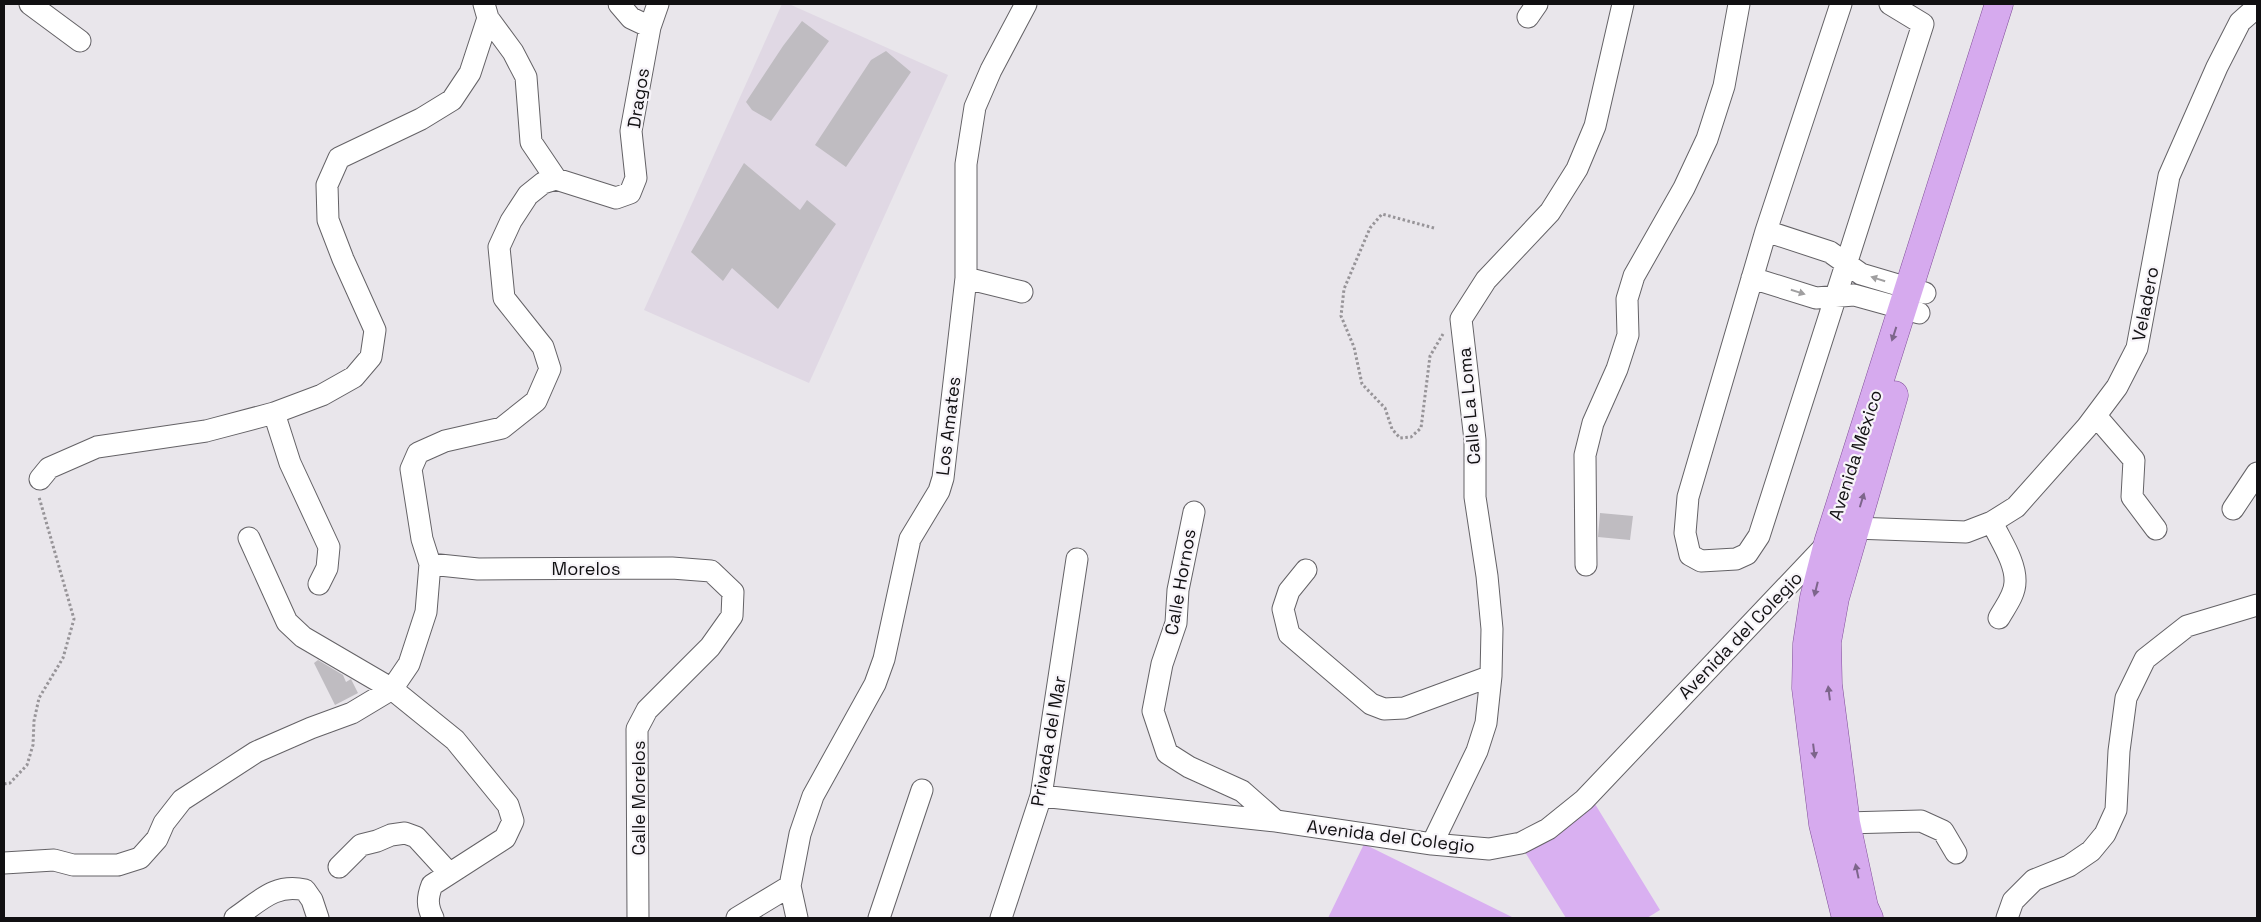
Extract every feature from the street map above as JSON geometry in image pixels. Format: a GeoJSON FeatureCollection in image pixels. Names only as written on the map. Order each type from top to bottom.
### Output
{"type":"FeatureCollection","features":[{"type":"Feature","properties":{"kind":"main road","name":"Avenida México"},"geometry":{"type":"LineString","coordinates":[[1869,918],[1864,907],[1846,823],[1828,685],[1828,642],[1835,598],[1913,301],[1999,4]]}},
{"type":"Feature","properties":{"kind":"main road","name":"Avenida México"},"geometry":{"type":"LineString","coordinates":[[1846,918],[1823,824],[1806,688],[1807,644],[1811,616],[1828,543],[2016,4]]}},
{"type":"Feature","properties":{"kind":"street"},"geometry":{"type":"LineString","coordinates":[[30,4],[80,41]]}},
{"type":"Feature","properties":{"kind":"street"},"geometry":{"type":"LineString","coordinates":[[619,4],[631,18],[650,27]]}},
{"type":"Feature","properties":{"kind":"street","name":"Dragos"},"geometry":{"type":"LineString","coordinates":[[556,179],[616,198],[630,193],[636,178],[631,131],[650,27],[658,4]]}},
{"type":"Feature","properties":{"kind":"street","name":"Los Amates"},"geometry":{"type":"LineString","coordinates":[[797,918],[790,886],[800,834],[813,796],[875,684],[884,659],[910,539],[939,492],[943,478],[966,278],[966,164],[975,107],[991,70],[1026,4]]}},
{"type":"Feature","properties":{"kind":"street"},"geometry":{"type":"LineString","coordinates":[[1460,318],[1486,280],[1550,212],[1577,169],[1595,126],[1623,4]]}},
{"type":"Feature","properties":{"kind":"street"},"geometry":{"type":"LineString","coordinates":[[1586,565],[1585,455],[1593,424],[1617,369],[1628,335],[1627,299],[1634,276],[1684,188],[1707,139],[1724,86],[1739,4]]}},
{"type":"Feature","properties":{"kind":"street"},"geometry":{"type":"LineString","coordinates":[[1841,4],[1766,231],[1688,497],[1685,532],[1690,555],[1701,561],[1736,559],[1747,554],[1759,536],[1923,24],[1890,4]]}},
{"type":"Feature","properties":{"kind":"street","name":"Veladero"},"geometry":{"type":"LineString","coordinates":[[1854,528],[1966,532],[1992,522],[2016,508],[2096,416],[2117,387],[2137,348],[2169,176],[2217,67],[2240,22],[2257,7]]}},
{"type":"Feature","properties":{"kind":"street"},"geometry":{"type":"LineString","coordinates":[[4,863],[54,860],[73,865],[118,865],[140,858],[157,839],[164,823],[182,800],[256,752],[311,728],[352,713],[392,689],[409,664],[426,612],[430,564],[422,540],[411,469],[418,453],[445,441],[502,428],[536,402],[550,369],[543,347],[504,298],[499,247],[511,221],[528,195],[543,183],[556,179],[531,142],[526,77],[513,52],[486,11]]}},
{"type":"Feature","properties":{"kind":"street"},"geometry":{"type":"LineString","coordinates":[[40,479],[49,468],[97,447],[206,430],[274,413],[322,395],[354,377],[372,357],[375,330],[343,259],[328,220],[327,185],[339,158],[421,119],[452,100],[470,73],[486,11]]}},
{"type":"Feature","properties":{"kind":"street"},"geometry":{"type":"LineString","coordinates":[[1766,231],[1830,252],[1861,274],[1913,301]]}},
{"type":"Feature","properties":{"kind":"street"},"geometry":{"type":"LineString","coordinates":[[966,278],[1022,292]]}},
{"type":"Feature","properties":{"kind":"street"},"geometry":{"type":"LineString","coordinates":[[1752,278],[1816,298],[1854,295],[1913,301]]}},
{"type":"Feature","properties":{"kind":"street","name":"Calle La Loma"},"geometry":{"type":"LineString","coordinates":[[1432,844],[1480,742],[1486,723],[1491,676],[1492,628],[1488,576],[1475,497],[1476,440],[1460,318]]}},
{"type":"Feature","properties":{"kind":"street"},"geometry":{"type":"LineString","coordinates":[[274,413],[290,463],[329,547],[327,568],[319,584]]}},
{"type":"Feature","properties":{"kind":"street"},"geometry":{"type":"LineString","coordinates":[[2096,416],[2134,460],[2132,497],[2156,529]]}},
{"type":"Feature","properties":{"kind":"street"},"geometry":{"type":"LineString","coordinates":[[2232,509],[2257,473]]}},
{"type":"Feature","properties":{"kind":"street","name":"Calle Hornos"},"geometry":{"type":"LineString","coordinates":[[1194,512],[1178,590],[1176,623],[1162,664],[1153,711],[1167,754],[1189,768],[1242,791],[1276,821]]}},
{"type":"Feature","properties":{"kind":"street"},"geometry":{"type":"LineString","coordinates":[[1992,522],[2011,563],[2016,582],[2012,596],[1999,618]]}},
{"type":"Feature","properties":{"kind":"street","name":"Avenida del Colegio"},"geometry":{"type":"LineString","coordinates":[[1041,796],[1276,821],[1432,844],[1489,849],[1521,843],[1548,829],[1584,800],[1828,543],[1854,528]]}},
{"type":"Feature","properties":{"kind":"street"},"geometry":{"type":"LineString","coordinates":[[249,538],[287,622],[303,637],[392,689],[455,740],[508,805],[513,821],[505,838],[432,884],[427,896],[428,908],[433,918]]}},
{"type":"Feature","properties":{"kind":"street","name":"Privada del Mar"},"geometry":{"type":"LineString","coordinates":[[1001,918],[1041,796],[1076,559]]}},
{"type":"Feature","properties":{"kind":"street","name":"Morelos"},"geometry":{"type":"LineString","coordinates":[[430,564],[478,569],[672,568],[710,571],[733,592]]}},
{"type":"Feature","properties":{"kind":"street"},"geometry":{"type":"LineString","coordinates":[[1306,570],[1289,591],[1284,609],[1289,634],[1371,704],[1384,709],[1404,708],[1491,676]]}},
{"type":"Feature","properties":{"kind":"street","name":"Calle Morelos"},"geometry":{"type":"LineString","coordinates":[[638,918],[637,729],[647,710],[710,647],[732,616],[733,592]]}},
{"type":"Feature","properties":{"kind":"street"},"geometry":{"type":"LineString","coordinates":[[2007,918],[2013,901],[2034,880],[2069,866],[2091,851],[2106,834],[2116,810],[2126,698],[2145,659],[2187,626],[2257,605]]}},
{"type":"Feature","properties":{"kind":"street"},"geometry":{"type":"LineString","coordinates":[[880,918],[922,790]]}},
{"type":"Feature","properties":{"kind":"street"},"geometry":{"type":"LineString","coordinates":[[1846,823],[1921,821],[1943,831],[1956,853]]}},
{"type":"Feature","properties":{"kind":"street"},"geometry":{"type":"LineString","coordinates":[[339,866],[361,845],[377,842],[391,835],[405,832],[416,836],[449,873]]}},
{"type":"Feature","properties":{"kind":"street"},"geometry":{"type":"LineString","coordinates":[[738,918],[790,886]]}},
{"type":"Feature","properties":{"kind":"street"},"geometry":{"type":"LineString","coordinates":[[235,918],[277,889],[295,888],[305,890],[312,900],[318,918]]}},
{"type":"Feature","properties":{"kind":"path"},"geometry":{"type":"LineString","coordinates":[[1434,228],[1382,214],[1370,228],[1344,288],[1341,316],[1354,347],[1362,384],[1385,408],[1392,429],[1400,438],[1411,437],[1421,428],[1430,356],[1440,338],[1460,318]]}},
{"type":"Feature","properties":{"kind":"path"},"geometry":{"type":"LineString","coordinates":[[4,784],[10,783],[27,765],[39,698],[63,658],[74,619],[39,497],[40,479]]}},
{"type":"Feature","properties":{"kind":"shaded area"},"geometry":{"type":"Polygon","coordinates":[[[782,4],[789,4],[948,75],[809,383],[644,310],[782,4]]]}},
{"type":"Feature","properties":{"kind":"shaded area"},"geometry":{"type":"Polygon","coordinates":[[[1595,804],[1660,910],[1647,918],[1566,918],[1523,849],[1595,804]]]}},
{"type":"Feature","properties":{"kind":"shaded area"},"geometry":{"type":"Polygon","coordinates":[[[1364,844],[1514,918],[1328,918],[1364,844]]]}},
{"type":"Feature","properties":{"kind":"building"},"geometry":{"type":"Polygon","coordinates":[[[802,21],[829,41],[771,121],[752,110],[746,102],[802,21]]]}},
{"type":"Feature","properties":{"kind":"building"},"geometry":{"type":"Polygon","coordinates":[[[886,51],[911,72],[846,167],[815,145],[871,60],[886,51]]]}},
{"type":"Feature","properties":{"kind":"building"},"geometry":{"type":"Polygon","coordinates":[[[744,163],[800,210],[807,200],[836,224],[778,309],[732,268],[723,281],[691,252],[744,163]]]}},
{"type":"Feature","properties":{"kind":"building"},"geometry":{"type":"Polygon","coordinates":[[[1600,513],[1633,516],[1630,540],[1598,537],[1600,513]]]}},
{"type":"Feature","properties":{"kind":"building"},"geometry":{"type":"Polygon","coordinates":[[[318,660],[343,675],[346,682],[351,679],[358,693],[335,705],[314,663],[318,660]]]}}]}
